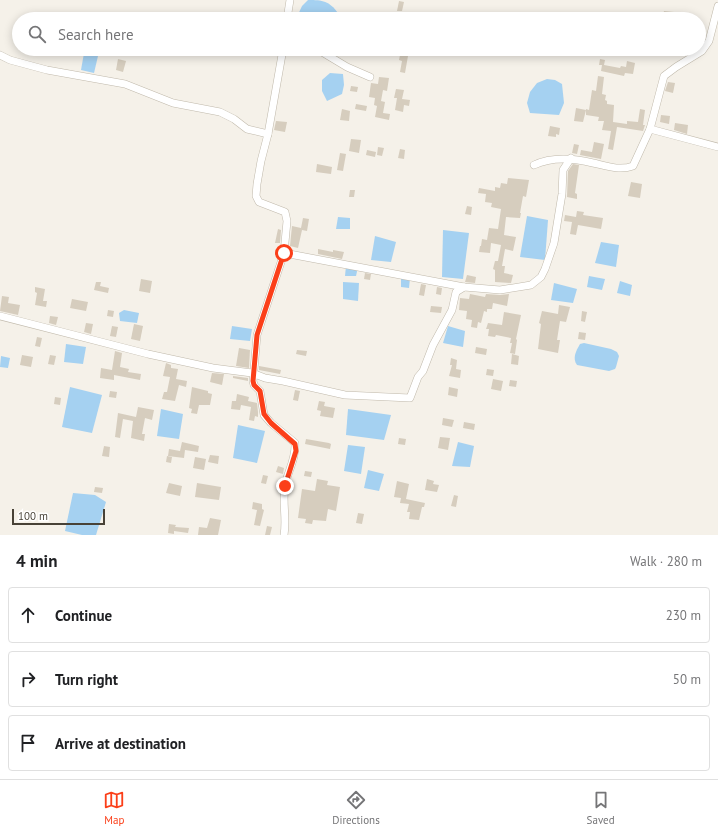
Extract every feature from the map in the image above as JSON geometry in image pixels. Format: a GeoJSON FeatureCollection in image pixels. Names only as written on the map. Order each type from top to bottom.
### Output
{"type":"FeatureCollection","features":[{"type":"Feature","properties":{"kind":"street"},"geometry":{"type":"LineString","coordinates":[[288,12],[290,0]]}},
{"type":"Feature","properties":{"kind":"street"},"geometry":{"type":"LineString","coordinates":[[706,45],[709,41],[718,6]]}},
{"type":"Feature","properties":{"kind":"street"},"geometry":{"type":"LineString","coordinates":[[0,55],[10,60],[47,70],[125,84],[173,103],[220,112],[234,119],[246,128],[268,134]]}},
{"type":"Feature","properties":{"kind":"street"},"geometry":{"type":"LineString","coordinates":[[281,56],[268,134],[261,160],[256,196],[258,202],[285,212],[287,221],[284,253],[257,335],[253,374],[254,385],[260,391],[264,414],[271,423],[295,444],[296,451],[285,486],[284,535]]}},
{"type":"Feature","properties":{"kind":"street"},"geometry":{"type":"LineString","coordinates":[[329,56],[347,67],[370,77]]}},
{"type":"Feature","properties":{"kind":"street"},"geometry":{"type":"LineString","coordinates":[[534,165],[548,160],[570,158],[606,166],[627,168],[633,166],[650,129],[664,76],[694,56]]}},
{"type":"Feature","properties":{"kind":"street"},"geometry":{"type":"LineString","coordinates":[[650,129],[718,147]]}},
{"type":"Feature","properties":{"kind":"street"},"geometry":{"type":"LineString","coordinates":[[284,253],[464,287],[500,290],[514,289],[531,285],[541,277],[546,269],[554,243],[562,194],[563,170],[570,158]]}},
{"type":"Feature","properties":{"kind":"street"},"geometry":{"type":"LineString","coordinates":[[0,316],[148,354],[213,368],[253,374],[265,378],[345,395],[410,398],[433,345],[452,310],[456,292],[464,287]]}},
{"type":"Feature","properties":{"kind":"water"},"geometry":{"type":"Polygon","coordinates":[[[308,0],[318,0],[329,4],[337,12],[299,12],[302,6],[308,0]]]}},
{"type":"Feature","properties":{"kind":"water"},"geometry":{"type":"Polygon","coordinates":[[[83,56],[98,56],[94,73],[81,70],[83,56]]]}},
{"type":"Feature","properties":{"kind":"water"},"geometry":{"type":"Polygon","coordinates":[[[330,73],[343,74],[344,85],[342,94],[327,101],[322,91],[322,80],[330,73]]]}},
{"type":"Feature","properties":{"kind":"water"},"geometry":{"type":"Polygon","coordinates":[[[547,79],[555,80],[562,84],[564,103],[559,115],[530,113],[527,103],[530,92],[537,83],[547,79]]]}},
{"type":"Feature","properties":{"kind":"water"},"geometry":{"type":"Polygon","coordinates":[[[527,216],[548,220],[545,260],[520,257],[527,216]]]}},
{"type":"Feature","properties":{"kind":"water"},"geometry":{"type":"Polygon","coordinates":[[[338,217],[350,218],[350,229],[336,229],[338,217]]]}},
{"type":"Feature","properties":{"kind":"water"},"geometry":{"type":"Polygon","coordinates":[[[443,230],[469,233],[463,279],[442,277],[443,230]]]}},
{"type":"Feature","properties":{"kind":"water"},"geometry":{"type":"Polygon","coordinates":[[[375,236],[396,242],[391,262],[371,260],[375,236]]]}},
{"type":"Feature","properties":{"kind":"water"},"geometry":{"type":"Polygon","coordinates":[[[601,242],[619,245],[616,267],[595,263],[601,242]]]}},
{"type":"Feature","properties":{"kind":"water"},"geometry":{"type":"Polygon","coordinates":[[[346,266],[358,267],[356,276],[345,276],[346,266]]]}},
{"type":"Feature","properties":{"kind":"water"},"geometry":{"type":"Polygon","coordinates":[[[401,276],[410,278],[409,288],[401,287],[401,276]]]}},
{"type":"Feature","properties":{"kind":"water"},"geometry":{"type":"Polygon","coordinates":[[[589,276],[605,279],[602,290],[587,287],[589,276]]]}},
{"type":"Feature","properties":{"kind":"water"},"geometry":{"type":"Polygon","coordinates":[[[620,281],[632,285],[630,296],[617,293],[620,281]]]}},
{"type":"Feature","properties":{"kind":"water"},"geometry":{"type":"Polygon","coordinates":[[[343,282],[359,283],[358,301],[343,299],[343,282]]]}},
{"type":"Feature","properties":{"kind":"water"},"geometry":{"type":"Polygon","coordinates":[[[554,283],[577,289],[573,303],[551,300],[554,283]]]}},
{"type":"Feature","properties":{"kind":"water"},"geometry":{"type":"Polygon","coordinates":[[[124,310],[139,313],[137,323],[120,321],[119,313],[124,310]]]}},
{"type":"Feature","properties":{"kind":"water"},"geometry":{"type":"Polygon","coordinates":[[[232,326],[252,329],[250,341],[230,339],[232,326]]]}},
{"type":"Feature","properties":{"kind":"water"},"geometry":{"type":"Polygon","coordinates":[[[448,326],[465,331],[463,347],[443,343],[448,326]]]}},
{"type":"Feature","properties":{"kind":"water"},"geometry":{"type":"Polygon","coordinates":[[[584,343],[611,349],[617,352],[619,356],[615,369],[609,371],[577,365],[575,354],[580,344],[584,343]]]}},
{"type":"Feature","properties":{"kind":"water"},"geometry":{"type":"Polygon","coordinates":[[[66,344],[86,347],[83,364],[64,362],[66,344]]]}},
{"type":"Feature","properties":{"kind":"water"},"geometry":{"type":"Polygon","coordinates":[[[1,356],[10,358],[8,368],[0,367],[1,356]]]}},
{"type":"Feature","properties":{"kind":"water"},"geometry":{"type":"Polygon","coordinates":[[[70,387],[102,395],[92,433],[62,427],[70,387]]]}},
{"type":"Feature","properties":{"kind":"water"},"geometry":{"type":"Polygon","coordinates":[[[161,409],[183,414],[179,439],[157,436],[161,409]]]}},
{"type":"Feature","properties":{"kind":"water"},"geometry":{"type":"Polygon","coordinates":[[[348,409],[391,415],[384,440],[346,435],[348,409]]]}},
{"type":"Feature","properties":{"kind":"water"},"geometry":{"type":"Polygon","coordinates":[[[238,425],[265,431],[257,463],[233,458],[238,425]]]}},
{"type":"Feature","properties":{"kind":"water"},"geometry":{"type":"Polygon","coordinates":[[[458,442],[474,446],[470,467],[452,466],[458,442]]]}},
{"type":"Feature","properties":{"kind":"water"},"geometry":{"type":"Polygon","coordinates":[[[348,445],[365,447],[361,474],[344,471],[348,445]]]}},
{"type":"Feature","properties":{"kind":"water"},"geometry":{"type":"Polygon","coordinates":[[[368,470],[384,474],[379,491],[364,488],[368,470]]]}},
{"type":"Feature","properties":{"kind":"water"},"geometry":{"type":"Polygon","coordinates":[[[73,493],[95,495],[106,502],[96,535],[82,535],[65,531],[73,493]]]}},
{"type":"Feature","properties":{"kind":"building"},"geometry":{"type":"Polygon","coordinates":[[[399,1],[404,2],[402,11],[397,11],[399,1]]]}},
{"type":"Feature","properties":{"kind":"building"},"geometry":{"type":"Polygon","coordinates":[[[400,56],[408,56],[405,73],[400,72],[402,61],[399,60],[400,56]]]}},
{"type":"Feature","properties":{"kind":"building"},"geometry":{"type":"Polygon","coordinates":[[[118,59],[126,61],[123,72],[116,70],[118,59]]]}},
{"type":"Feature","properties":{"kind":"building"},"geometry":{"type":"Polygon","coordinates":[[[600,59],[605,60],[604,65],[620,68],[621,66],[626,67],[627,61],[635,63],[633,74],[625,73],[624,76],[601,71],[602,65],[599,65],[600,59]]]}},
{"type":"Feature","properties":{"kind":"building"},"geometry":{"type":"Polygon","coordinates":[[[598,76],[604,77],[602,94],[606,95],[605,100],[607,101],[607,104],[614,105],[613,122],[627,124],[627,121],[638,122],[640,109],[645,110],[643,125],[645,125],[643,131],[617,127],[613,150],[608,149],[611,131],[602,130],[604,121],[598,121],[599,117],[586,115],[586,109],[589,110],[592,90],[596,91],[598,76]]]}},
{"type":"Feature","properties":{"kind":"building"},"geometry":{"type":"Polygon","coordinates":[[[379,77],[389,78],[387,91],[383,90],[381,101],[385,102],[383,113],[390,114],[389,120],[375,117],[377,106],[374,105],[375,98],[369,97],[371,83],[378,84],[379,77]]]}},
{"type":"Feature","properties":{"kind":"building"},"geometry":{"type":"Polygon","coordinates":[[[668,82],[675,83],[673,93],[665,91],[668,82]]]}},
{"type":"Feature","properties":{"kind":"building"},"geometry":{"type":"Polygon","coordinates":[[[351,86],[358,87],[357,92],[350,91],[351,86]]]}},
{"type":"Feature","properties":{"kind":"building"},"geometry":{"type":"Polygon","coordinates":[[[396,89],[404,90],[402,99],[410,100],[409,106],[404,105],[403,112],[395,110],[397,98],[394,98],[396,89]]]}},
{"type":"Feature","properties":{"kind":"building"},"geometry":{"type":"Polygon","coordinates":[[[356,104],[367,106],[366,111],[355,109],[356,104]]]}},
{"type":"Feature","properties":{"kind":"building"},"geometry":{"type":"Polygon","coordinates":[[[576,108],[586,110],[583,122],[574,121],[576,108]]]}},
{"type":"Feature","properties":{"kind":"building"},"geometry":{"type":"Polygon","coordinates":[[[342,109],[350,111],[349,121],[340,120],[342,109]]]}},
{"type":"Feature","properties":{"kind":"building"},"geometry":{"type":"Polygon","coordinates":[[[661,115],[670,116],[669,124],[660,122],[661,115]]]}},
{"type":"Feature","properties":{"kind":"building"},"geometry":{"type":"Polygon","coordinates":[[[276,121],[287,122],[285,132],[274,130],[276,121]]]}},
{"type":"Feature","properties":{"kind":"building"},"geometry":{"type":"Polygon","coordinates":[[[675,123],[688,125],[687,134],[674,130],[675,123]]]}},
{"type":"Feature","properties":{"kind":"building"},"geometry":{"type":"Polygon","coordinates":[[[550,126],[560,128],[559,135],[556,134],[556,137],[548,136],[550,126]]]}},
{"type":"Feature","properties":{"kind":"building"},"geometry":{"type":"Polygon","coordinates":[[[351,139],[361,140],[359,153],[349,151],[351,139]]]}},
{"type":"Feature","properties":{"kind":"building"},"geometry":{"type":"Polygon","coordinates":[[[594,142],[604,144],[601,159],[580,155],[581,150],[592,152],[594,142]]]}},
{"type":"Feature","properties":{"kind":"building"},"geometry":{"type":"Polygon","coordinates":[[[574,144],[579,145],[577,154],[572,153],[574,144]]]}},
{"type":"Feature","properties":{"kind":"building"},"geometry":{"type":"Polygon","coordinates":[[[378,147],[384,148],[382,156],[377,155],[378,147]]]}},
{"type":"Feature","properties":{"kind":"building"},"geometry":{"type":"Polygon","coordinates":[[[400,149],[405,150],[404,159],[398,158],[400,149]]]}},
{"type":"Feature","properties":{"kind":"building"},"geometry":{"type":"Polygon","coordinates":[[[367,150],[376,152],[375,157],[366,155],[367,150]]]}},
{"type":"Feature","properties":{"kind":"building"},"geometry":{"type":"Polygon","coordinates":[[[340,153],[346,154],[343,171],[337,170],[340,153]]]}},
{"type":"Feature","properties":{"kind":"building"},"geometry":{"type":"Polygon","coordinates":[[[317,164],[332,167],[331,174],[316,172],[317,164]]]}},
{"type":"Feature","properties":{"kind":"building"},"geometry":{"type":"Polygon","coordinates":[[[573,164],[579,165],[575,193],[577,194],[577,199],[567,197],[568,171],[573,164]]]}},
{"type":"Feature","properties":{"kind":"building"},"geometry":{"type":"Polygon","coordinates":[[[508,178],[529,180],[526,197],[523,196],[520,218],[506,217],[504,235],[516,237],[513,251],[505,249],[502,266],[505,266],[504,273],[513,275],[511,283],[495,282],[495,270],[493,269],[495,261],[498,261],[501,245],[491,243],[490,253],[479,252],[482,239],[487,240],[489,228],[498,229],[501,209],[491,207],[492,203],[485,202],[486,194],[478,193],[479,188],[495,191],[495,187],[500,188],[501,183],[507,184],[508,178]]]}},
{"type":"Feature","properties":{"kind":"building"},"geometry":{"type":"Polygon","coordinates":[[[631,182],[642,184],[640,198],[628,196],[631,182]]]}},
{"type":"Feature","properties":{"kind":"building"},"geometry":{"type":"Polygon","coordinates":[[[350,190],[355,190],[354,197],[349,197],[350,190]]]}},
{"type":"Feature","properties":{"kind":"building"},"geometry":{"type":"Polygon","coordinates":[[[467,206],[472,207],[471,215],[465,214],[467,206]]]}},
{"type":"Feature","properties":{"kind":"building"},"geometry":{"type":"Polygon","coordinates":[[[577,211],[584,212],[583,215],[603,218],[601,229],[578,225],[576,235],[570,234],[572,222],[564,221],[565,215],[576,217],[577,211]]]}},
{"type":"Feature","properties":{"kind":"building"},"geometry":{"type":"Polygon","coordinates":[[[303,218],[309,219],[307,231],[302,230],[298,248],[290,246],[292,226],[301,228],[303,218]]]}},
{"type":"Feature","properties":{"kind":"building"},"geometry":{"type":"Polygon","coordinates":[[[278,229],[281,230],[280,243],[275,243],[278,229]]]}},
{"type":"Feature","properties":{"kind":"building"},"geometry":{"type":"Polygon","coordinates":[[[318,249],[333,252],[333,250],[344,252],[342,259],[318,254],[318,249]]]}},
{"type":"Feature","properties":{"kind":"building"},"geometry":{"type":"Polygon","coordinates":[[[365,273],[371,274],[370,280],[364,279],[365,273]]]}},
{"type":"Feature","properties":{"kind":"building"},"geometry":{"type":"Polygon","coordinates":[[[467,275],[476,277],[475,283],[465,282],[467,275]]]}},
{"type":"Feature","properties":{"kind":"building"},"geometry":{"type":"Polygon","coordinates":[[[141,279],[152,281],[150,293],[139,291],[141,279]]]}},
{"type":"Feature","properties":{"kind":"building"},"geometry":{"type":"Polygon","coordinates":[[[96,282],[101,282],[100,286],[109,288],[108,293],[94,290],[96,282]]]}},
{"type":"Feature","properties":{"kind":"building"},"geometry":{"type":"Polygon","coordinates":[[[421,284],[426,285],[424,296],[419,295],[421,284]]]}},
{"type":"Feature","properties":{"kind":"building"},"geometry":{"type":"Polygon","coordinates":[[[35,287],[45,289],[43,301],[47,301],[46,307],[35,305],[37,293],[35,292],[35,287]]]}},
{"type":"Feature","properties":{"kind":"building"},"geometry":{"type":"Polygon","coordinates":[[[437,287],[442,288],[441,295],[436,294],[437,287]]]}},
{"type":"Feature","properties":{"kind":"building"},"geometry":{"type":"Polygon","coordinates":[[[470,294],[485,297],[486,294],[509,294],[507,306],[493,303],[492,309],[487,309],[487,312],[484,311],[481,323],[478,322],[477,328],[471,327],[472,320],[466,319],[467,311],[459,310],[460,298],[469,299],[470,294]]]}},
{"type":"Feature","properties":{"kind":"building"},"geometry":{"type":"Polygon","coordinates":[[[2,296],[9,297],[8,303],[20,305],[18,315],[0,311],[2,296]]]}},
{"type":"Feature","properties":{"kind":"building"},"geometry":{"type":"Polygon","coordinates":[[[72,299],[88,302],[86,311],[70,308],[72,299]]]}},
{"type":"Feature","properties":{"kind":"building"},"geometry":{"type":"Polygon","coordinates":[[[559,305],[570,307],[566,322],[560,321],[557,340],[560,340],[558,353],[538,349],[541,324],[539,323],[542,311],[558,314],[559,305]]]}},
{"type":"Feature","properties":{"kind":"building"},"geometry":{"type":"Polygon","coordinates":[[[431,306],[442,307],[441,313],[430,312],[431,306]]]}},
{"type":"Feature","properties":{"kind":"building"},"geometry":{"type":"Polygon","coordinates":[[[108,310],[114,311],[113,317],[107,316],[108,310]]]}},
{"type":"Feature","properties":{"kind":"building"},"geometry":{"type":"Polygon","coordinates":[[[582,311],[587,312],[585,322],[581,321],[582,311]]]}},
{"type":"Feature","properties":{"kind":"building"},"geometry":{"type":"Polygon","coordinates":[[[504,312],[521,315],[516,339],[515,354],[510,353],[512,343],[510,343],[511,338],[496,335],[495,337],[488,336],[489,329],[486,329],[488,323],[502,325],[504,312]]]}},
{"type":"Feature","properties":{"kind":"building"},"geometry":{"type":"Polygon","coordinates":[[[50,316],[58,317],[56,325],[49,323],[50,316]]]}},
{"type":"Feature","properties":{"kind":"building"},"geometry":{"type":"Polygon","coordinates":[[[86,323],[93,324],[91,334],[84,332],[86,323]]]}},
{"type":"Feature","properties":{"kind":"building"},"geometry":{"type":"Polygon","coordinates":[[[134,324],[143,326],[140,341],[131,339],[134,324]]]}},
{"type":"Feature","properties":{"kind":"building"},"geometry":{"type":"Polygon","coordinates":[[[112,326],[118,327],[116,337],[110,336],[112,326]]]}},
{"type":"Feature","properties":{"kind":"building"},"geometry":{"type":"Polygon","coordinates":[[[579,332],[586,333],[585,340],[578,339],[579,332]]]}},
{"type":"Feature","properties":{"kind":"building"},"geometry":{"type":"Polygon","coordinates":[[[37,337],[42,338],[40,347],[35,346],[37,337]]]}},
{"type":"Feature","properties":{"kind":"building"},"geometry":{"type":"Polygon","coordinates":[[[476,347],[487,349],[486,355],[475,353],[476,347]]]}},
{"type":"Feature","properties":{"kind":"building"},"geometry":{"type":"Polygon","coordinates":[[[239,348],[250,350],[249,368],[236,366],[239,348]]]}},
{"type":"Feature","properties":{"kind":"building"},"geometry":{"type":"Polygon","coordinates":[[[297,350],[307,351],[306,356],[296,354],[297,350]]]}},
{"type":"Feature","properties":{"kind":"building"},"geometry":{"type":"Polygon","coordinates":[[[115,351],[122,353],[120,367],[129,369],[128,372],[141,374],[140,380],[114,375],[114,380],[100,378],[101,368],[112,370],[115,351]]]}},
{"type":"Feature","properties":{"kind":"building"},"geometry":{"type":"Polygon","coordinates":[[[512,354],[519,356],[518,365],[511,364],[512,354]]]}},
{"type":"Feature","properties":{"kind":"building"},"geometry":{"type":"Polygon","coordinates":[[[22,355],[33,357],[31,367],[20,365],[22,355]]]}},
{"type":"Feature","properties":{"kind":"building"},"geometry":{"type":"Polygon","coordinates":[[[50,355],[56,356],[54,365],[48,364],[50,355]]]}},
{"type":"Feature","properties":{"kind":"building"},"geometry":{"type":"Polygon","coordinates":[[[451,358],[457,360],[456,369],[461,370],[460,378],[449,376],[452,365],[450,365],[451,358]]]}},
{"type":"Feature","properties":{"kind":"building"},"geometry":{"type":"Polygon","coordinates":[[[166,363],[171,365],[171,368],[178,369],[176,379],[187,381],[186,387],[179,385],[175,401],[162,399],[164,392],[167,392],[170,377],[163,376],[166,363]]]}},
{"type":"Feature","properties":{"kind":"building"},"geometry":{"type":"Polygon","coordinates":[[[259,366],[281,370],[280,374],[259,370],[259,366]]]}},
{"type":"Feature","properties":{"kind":"building"},"geometry":{"type":"Polygon","coordinates":[[[487,369],[494,370],[493,376],[486,375],[487,369]]]}},
{"type":"Feature","properties":{"kind":"building"},"geometry":{"type":"Polygon","coordinates":[[[212,373],[224,374],[222,385],[210,382],[212,373]]]}},
{"type":"Feature","properties":{"kind":"building"},"geometry":{"type":"Polygon","coordinates":[[[233,376],[248,378],[248,381],[233,378],[233,376]]]}},
{"type":"Feature","properties":{"kind":"building"},"geometry":{"type":"Polygon","coordinates":[[[493,379],[503,381],[501,391],[491,389],[493,379]]]}},
{"type":"Feature","properties":{"kind":"building"},"geometry":{"type":"Polygon","coordinates":[[[510,380],[517,381],[516,387],[509,386],[510,380]]]}},
{"type":"Feature","properties":{"kind":"building"},"geometry":{"type":"Polygon","coordinates":[[[192,387],[208,391],[208,393],[212,394],[210,405],[199,405],[197,414],[191,413],[192,409],[189,408],[192,387]]]}},
{"type":"Feature","properties":{"kind":"building"},"geometry":{"type":"Polygon","coordinates":[[[449,387],[458,389],[457,397],[448,395],[449,387]]]}},
{"type":"Feature","properties":{"kind":"building"},"geometry":{"type":"Polygon","coordinates":[[[295,390],[300,391],[298,401],[293,400],[295,390]]]}},
{"type":"Feature","properties":{"kind":"building"},"geometry":{"type":"Polygon","coordinates":[[[110,391],[117,392],[116,398],[109,397],[110,391]]]}},
{"type":"Feature","properties":{"kind":"building"},"geometry":{"type":"Polygon","coordinates":[[[237,394],[249,397],[248,401],[257,403],[258,417],[255,416],[254,421],[249,420],[251,407],[241,405],[240,410],[231,409],[232,401],[236,401],[237,394]]]}},
{"type":"Feature","properties":{"kind":"building"},"geometry":{"type":"Polygon","coordinates":[[[55,397],[61,398],[60,405],[54,404],[55,397]]]}},
{"type":"Feature","properties":{"kind":"building"},"geometry":{"type":"Polygon","coordinates":[[[319,401],[325,402],[324,406],[335,408],[333,418],[320,416],[321,411],[317,410],[319,401]]]}},
{"type":"Feature","properties":{"kind":"building"},"geometry":{"type":"Polygon","coordinates":[[[138,407],[154,410],[152,420],[145,418],[142,434],[145,434],[144,441],[131,438],[133,421],[123,419],[120,438],[115,437],[118,413],[136,417],[138,407]]]}},
{"type":"Feature","properties":{"kind":"building"},"geometry":{"type":"Polygon","coordinates":[[[443,418],[454,420],[452,427],[442,425],[443,418]]]}},
{"type":"Feature","properties":{"kind":"building"},"geometry":{"type":"Polygon","coordinates":[[[464,422],[475,424],[474,430],[463,428],[464,422]]]}},
{"type":"Feature","properties":{"kind":"building"},"geometry":{"type":"Polygon","coordinates":[[[440,437],[450,438],[448,450],[438,448],[440,437]]]}},
{"type":"Feature","properties":{"kind":"building"},"geometry":{"type":"Polygon","coordinates":[[[399,438],[406,439],[405,445],[398,444],[399,438]]]}},
{"type":"Feature","properties":{"kind":"building"},"geometry":{"type":"Polygon","coordinates":[[[306,439],[329,443],[331,444],[330,449],[305,444],[306,439]]]}},
{"type":"Feature","properties":{"kind":"building"},"geometry":{"type":"Polygon","coordinates":[[[182,442],[199,446],[198,452],[185,450],[184,458],[168,456],[169,449],[180,451],[182,442]]]}},
{"type":"Feature","properties":{"kind":"building"},"geometry":{"type":"Polygon","coordinates":[[[104,446],[110,447],[109,457],[102,456],[104,446]]]}},
{"type":"Feature","properties":{"kind":"building"},"geometry":{"type":"Polygon","coordinates":[[[210,455],[219,456],[218,464],[208,462],[210,455]]]}},
{"type":"Feature","properties":{"kind":"building"},"geometry":{"type":"Polygon","coordinates":[[[167,456],[172,457],[171,463],[166,462],[167,456]]]}},
{"type":"Feature","properties":{"kind":"building"},"geometry":{"type":"Polygon","coordinates":[[[195,457],[206,459],[204,470],[193,468],[195,457]]]}},
{"type":"Feature","properties":{"kind":"building"},"geometry":{"type":"Polygon","coordinates":[[[278,466],[284,468],[283,474],[276,472],[278,466]]]}},
{"type":"Feature","properties":{"kind":"building"},"geometry":{"type":"Polygon","coordinates":[[[305,471],[312,472],[311,477],[304,476],[305,471]]]}},
{"type":"Feature","properties":{"kind":"building"},"geometry":{"type":"Polygon","coordinates":[[[263,475],[268,476],[266,484],[261,483],[263,475]]]}},
{"type":"Feature","properties":{"kind":"building"},"geometry":{"type":"Polygon","coordinates":[[[317,479],[328,481],[327,485],[340,487],[336,511],[328,509],[326,521],[313,520],[312,524],[305,523],[306,519],[298,518],[302,489],[315,491],[317,479]]]}},
{"type":"Feature","properties":{"kind":"building"},"geometry":{"type":"Polygon","coordinates":[[[427,479],[434,481],[433,484],[439,485],[437,492],[425,490],[427,479]]]}},
{"type":"Feature","properties":{"kind":"building"},"geometry":{"type":"Polygon","coordinates":[[[397,481],[409,484],[406,499],[425,503],[424,507],[422,507],[419,520],[409,519],[410,512],[407,512],[409,504],[400,503],[401,498],[394,497],[397,481]]]}},
{"type":"Feature","properties":{"kind":"building"},"geometry":{"type":"Polygon","coordinates":[[[169,483],[182,486],[180,496],[166,493],[169,483]]]}},
{"type":"Feature","properties":{"kind":"building"},"geometry":{"type":"Polygon","coordinates":[[[197,483],[221,487],[219,500],[195,497],[197,483]]]}},
{"type":"Feature","properties":{"kind":"building"},"geometry":{"type":"Polygon","coordinates":[[[95,487],[103,488],[102,493],[94,492],[95,487]]]}},
{"type":"Feature","properties":{"kind":"building"},"geometry":{"type":"Polygon","coordinates":[[[454,495],[458,496],[456,507],[451,506],[454,495]]]}},
{"type":"Feature","properties":{"kind":"building"},"geometry":{"type":"Polygon","coordinates":[[[253,502],[262,504],[262,509],[264,510],[260,526],[254,525],[257,510],[252,509],[253,502]]]}},
{"type":"Feature","properties":{"kind":"building"},"geometry":{"type":"Polygon","coordinates":[[[358,513],[364,514],[362,524],[356,523],[358,513]]]}},
{"type":"Feature","properties":{"kind":"building"},"geometry":{"type":"Polygon","coordinates":[[[210,518],[221,520],[218,535],[198,535],[199,527],[207,528],[210,518]]]}},
{"type":"Feature","properties":{"kind":"building"},"geometry":{"type":"Polygon","coordinates":[[[169,524],[176,525],[175,527],[189,528],[188,533],[174,531],[174,534],[168,533],[169,524]]]}},
{"type":"Feature","properties":{"kind":"building"},"geometry":{"type":"Polygon","coordinates":[[[267,526],[272,527],[270,535],[265,535],[267,526]]]}},
{"type":"Feature","properties":{"kind":"route"},"geometry":{"type":"LineString","coordinates":[[284,253],[257,335],[257,349],[253,381],[254,385],[260,391],[264,414],[271,423],[295,444],[296,451],[285,486]]}}]}
